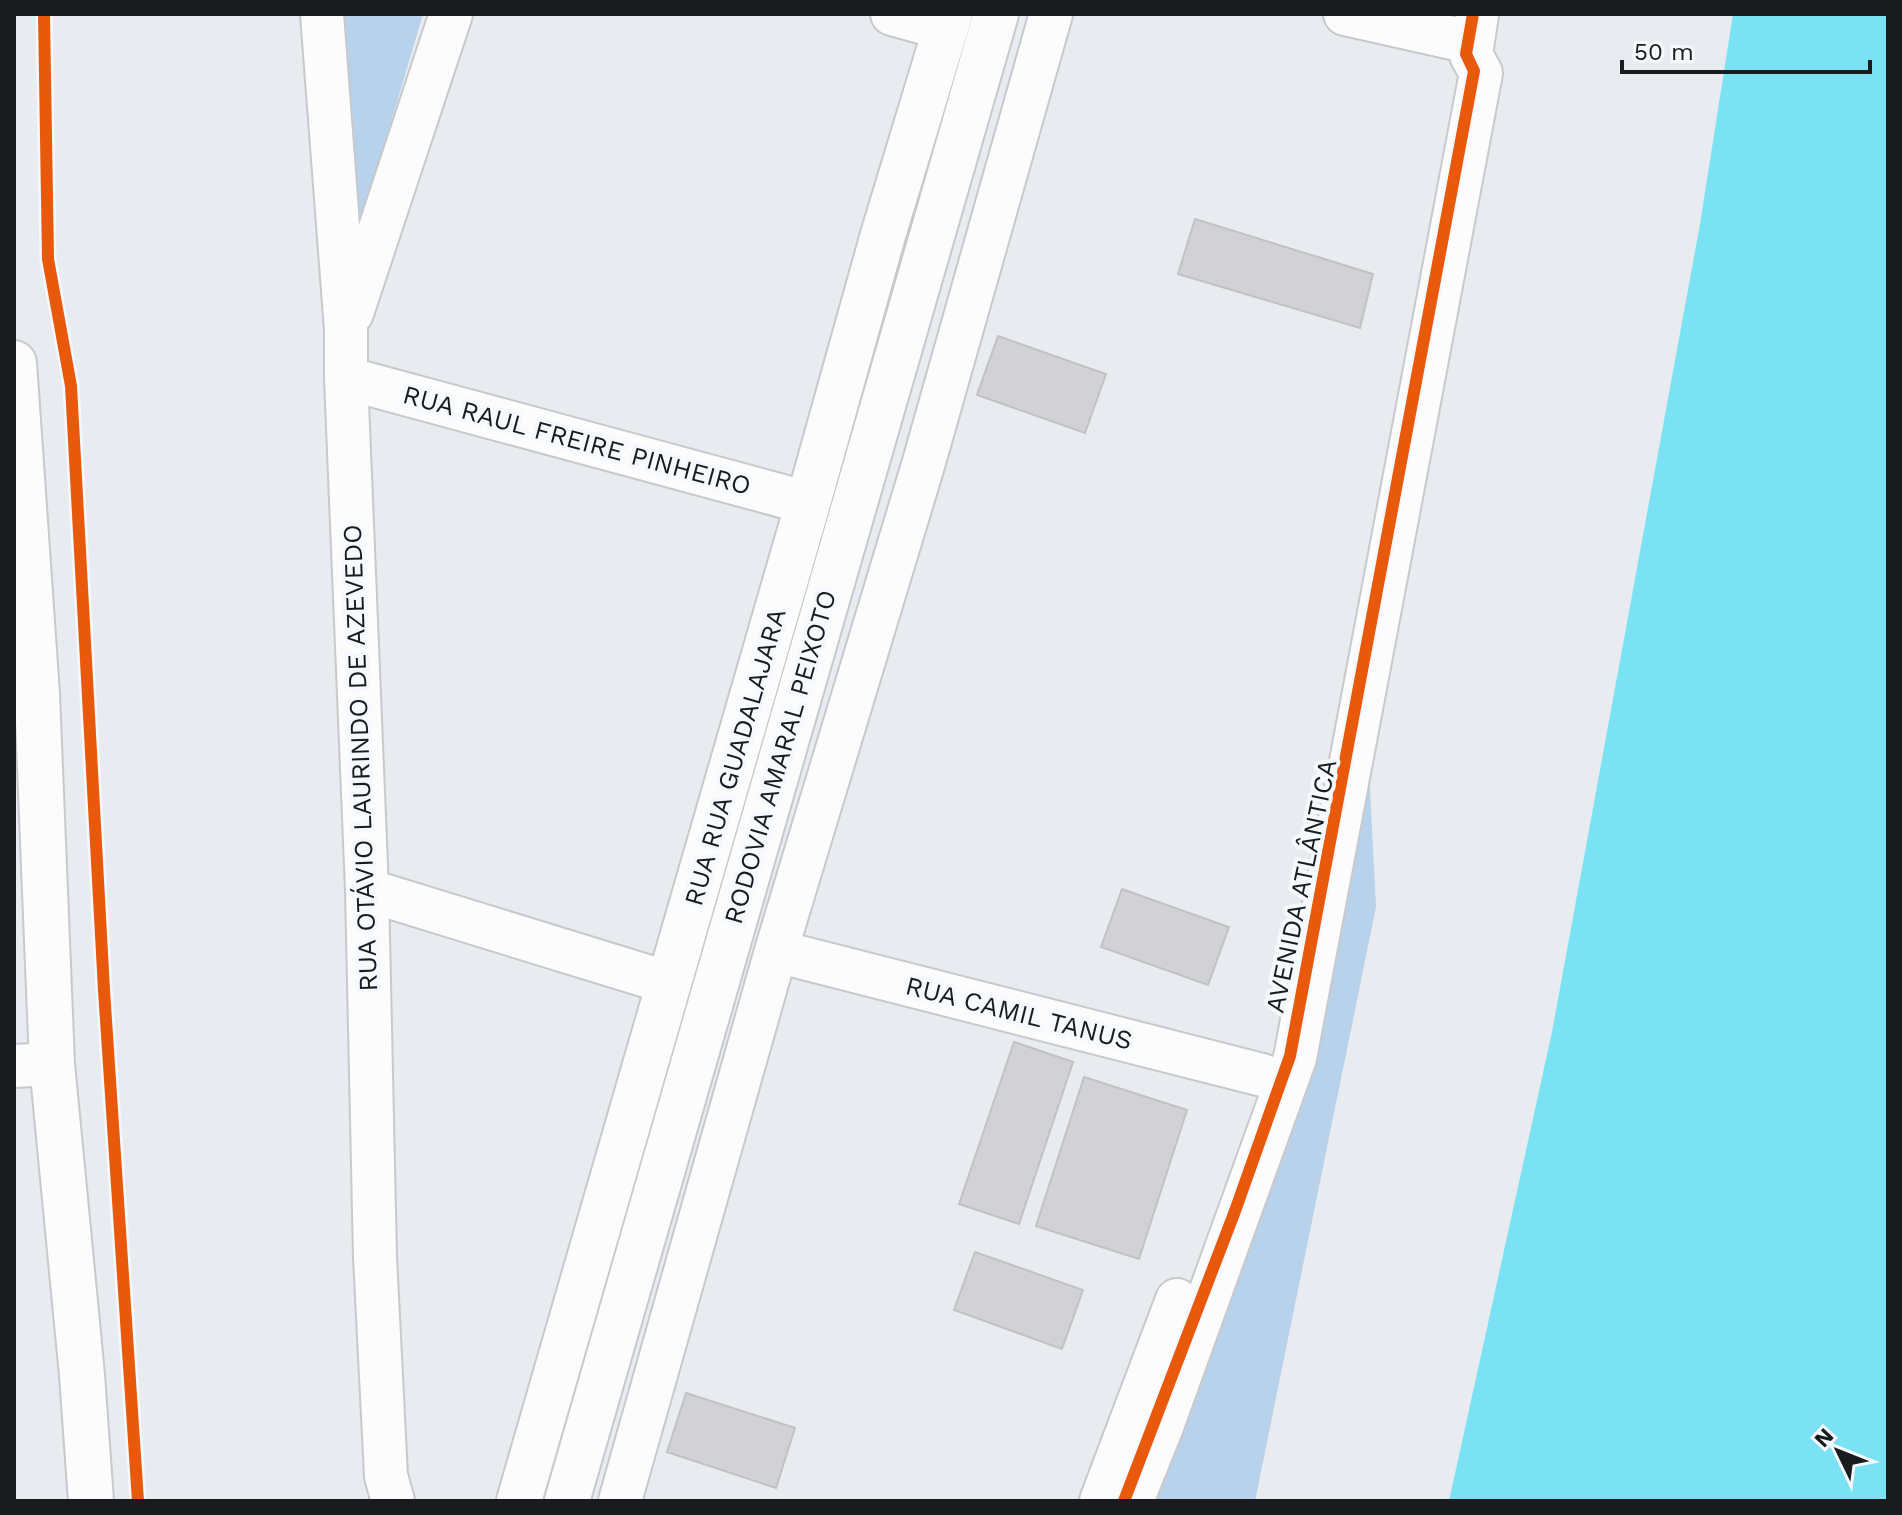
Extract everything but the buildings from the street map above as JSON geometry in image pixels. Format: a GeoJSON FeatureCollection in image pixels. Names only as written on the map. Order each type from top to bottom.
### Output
{"type":"FeatureCollection","features":[{"type":"Feature","properties":{"kind":"main road","name":"RODOVIA AMARAL PEIXOTO"},"geometry":{"type":"LineString","coordinates":[[567,1501],[996,14]]}},
{"type":"Feature","properties":{"kind":"main road","name":"RUA RUA GUADALAJARA"},"geometry":{"type":"LineString","coordinates":[[519,1501],[883,235],[948,22]]}},
{"type":"Feature","properties":{"kind":"main road"},"geometry":{"type":"LineString","coordinates":[[14,363],[26,695],[33,1065],[82,1375],[91,1501]]}},
{"type":"Feature","properties":{"kind":"street","name":"RUA OTÁVIO LAURINDO DE AZEVEDO"},"geometry":{"type":"LineString","coordinates":[[322,14],[346,330],[367,890],[375,1257],[386,1476],[393,1501]]}},
{"type":"Feature","properties":{"kind":"street"},"geometry":{"type":"LineString","coordinates":[[346,330],[451,14]]}},
{"type":"Feature","properties":{"kind":"street"},"geometry":{"type":"LineString","coordinates":[[892,14],[948,22]]}},
{"type":"Feature","properties":{"kind":"street"},"geometry":{"type":"LineString","coordinates":[[620,1501],[776,951],[924,462],[1051,14]]}},
{"type":"Feature","properties":{"kind":"street"},"geometry":{"type":"LineString","coordinates":[[1132,1501],[1295,1058],[1481,73],[1471,55],[1468,23],[1345,14]]}},
{"type":"Feature","properties":{"kind":"street","name":"AVENIDA ATLÂNTICA"},"geometry":{"type":"LineString","coordinates":[[1101,1501],[1262,1075],[1370,538],[1468,23]]}},
{"type":"Feature","properties":{"kind":"street","name":"RUA RAUL FREIRE PINHEIRO"},"geometry":{"type":"LineString","coordinates":[[346,378],[808,503]]}},
{"type":"Feature","properties":{"kind":"street"},"geometry":{"type":"LineString","coordinates":[[367,890],[669,983]]}},
{"type":"Feature","properties":{"kind":"street","name":"RUA CAMIL TANUS"},"geometry":{"type":"LineString","coordinates":[[776,951],[1262,1075]]}},
{"type":"Feature","properties":{"kind":"shaded area"},"geometry":{"type":"Polygon","coordinates":[[[337,14],[423,14],[356,241],[337,14]]]}},
{"type":"Feature","properties":{"kind":"shaded area"},"geometry":{"type":"Polygon","coordinates":[[[1368,750],[1376,907],[1255,1501],[1145,1501],[1368,750]]]}},
{"type":"Feature","properties":{"kind":"water"},"geometry":{"type":"Polygon","coordinates":[[[1733,14],[1888,14],[1888,1501],[1449,1501],[1552,1032],[1700,224],[1733,14]]]}},
{"type":"Feature","properties":{"kind":"cycle path"},"geometry":{"type":"LineString","coordinates":[[44,14],[48,259],[71,386],[104,990],[138,1501]]}},
{"type":"Feature","properties":{"kind":"cycle path"},"geometry":{"type":"LineString","coordinates":[[1124,1501],[1235,1211],[1290,1056],[1474,71],[1466,54],[1473,14]]}}]}
